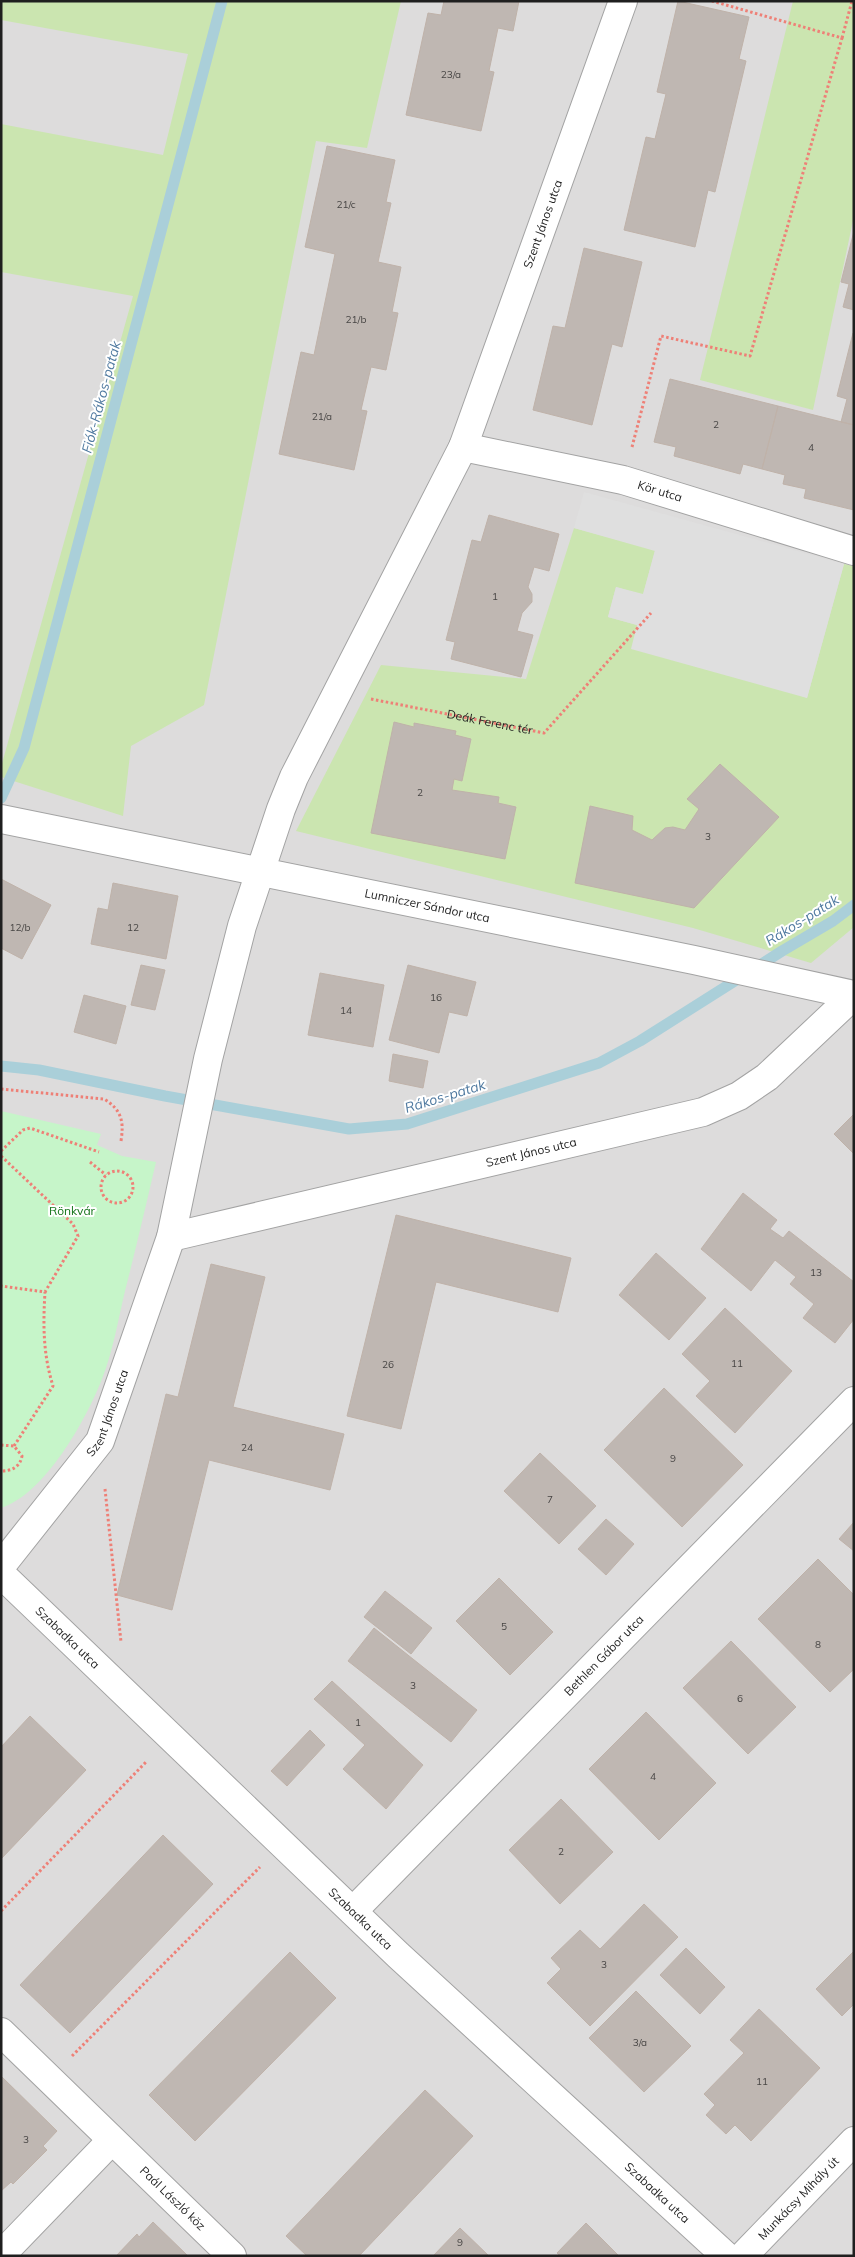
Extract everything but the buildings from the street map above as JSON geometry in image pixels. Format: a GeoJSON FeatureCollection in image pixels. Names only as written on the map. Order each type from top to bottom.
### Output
{"type":"FeatureCollection","features":[{"type":"Feature","properties":{"kind":"street","name":"Szent János utca"},"geometry":{"type":"LineString","coordinates":[[463,447],[623,1]]}},
{"type":"Feature","properties":{"kind":"street","name":"Kör utca"},"geometry":{"type":"LineString","coordinates":[[463,447],[623,480],[854,551]]}},
{"type":"Feature","properties":{"kind":"street"},"geometry":{"type":"LineString","coordinates":[[260,872],[281,809],[294,778],[463,447]]}},
{"type":"Feature","properties":{"kind":"street","name":"Lumniczer Sándor utca"},"geometry":{"type":"LineString","coordinates":[[1,819],[694,960],[808,987],[854,995]]}},
{"type":"Feature","properties":{"kind":"street","name":"Szent János utca"},"geometry":{"type":"LineString","coordinates":[[1,1566],[100,1441],[171,1237],[208,1059],[242,926],[260,872]]}},
{"type":"Feature","properties":{"kind":"street","name":"Szent János utca"},"geometry":{"type":"LineString","coordinates":[[171,1237],[703,1112],[740,1096],[767,1077],[854,995]]}},
{"type":"Feature","properties":{"kind":"street","name":"Bethlen Gábor utca"},"geometry":{"type":"LineString","coordinates":[[353,1911],[854,1400]]}},
{"type":"Feature","properties":{"kind":"street","name":"Szabadka utca"},"geometry":{"type":"LineString","coordinates":[[1,1574],[353,1911],[527,2074],[726,2256]]}},
{"type":"Feature","properties":{"kind":"street","name":"Paál László köz"},"geometry":{"type":"LineString","coordinates":[[1,2032],[50,2078],[111,2141],[232,2256]]}},
{"type":"Feature","properties":{"kind":"street"},"geometry":{"type":"LineString","coordinates":[[1,2255],[111,2141]]}},
{"type":"Feature","properties":{"kind":"street","name":"Munkácsy Mihály út"},"geometry":{"type":"LineString","coordinates":[[743,2256],[854,2141]]}},
{"type":"Feature","properties":{"kind":"path"},"geometry":{"type":"LineString","coordinates":[[712,1],[842,38]]}},
{"type":"Feature","properties":{"kind":"path"},"geometry":{"type":"LineString","coordinates":[[623,480],[661,336],[750,356],[852,1]]}},
{"type":"Feature","properties":{"kind":"path","name":"Deák Ferenc tér"},"geometry":{"type":"LineString","coordinates":[[337,693],[544,733],[651,612]]}},
{"type":"Feature","properties":{"kind":"path"},"geometry":{"type":"LineString","coordinates":[[1,1089],[104,1099],[112,1104],[121,1116],[123,1125],[121,1142]]}},
{"type":"Feature","properties":{"kind":"path"},"geometry":{"type":"LineString","coordinates":[[1,1150],[23,1130],[30,1128],[99,1152]]}},
{"type":"Feature","properties":{"kind":"path"},"geometry":{"type":"LineString","coordinates":[[1,1156],[73,1224],[77,1231],[75,1242],[45,1292],[43,1335],[48,1370],[53,1386],[14,1446]]}},
{"type":"Feature","properties":{"kind":"path"},"geometry":{"type":"LineString","coordinates":[[90,1162],[106,1175]]}},
{"type":"Feature","properties":{"kind":"path"},"geometry":{"type":"LineString","coordinates":[[119,1171],[129,1176],[133,1186],[130,1197],[115,1203],[105,1198],[101,1187],[106,1175],[119,1171]]}},
{"type":"Feature","properties":{"kind":"path"},"geometry":{"type":"LineString","coordinates":[[1,1286],[45,1292]]}},
{"type":"Feature","properties":{"kind":"path"},"geometry":{"type":"LineString","coordinates":[[100,1441],[126,1692]]}},
{"type":"Feature","properties":{"kind":"path"},"geometry":{"type":"LineString","coordinates":[[1,1445],[14,1446],[22,1456],[20,1463],[12,1470],[1,1471]]}},
{"type":"Feature","properties":{"kind":"path"},"geometry":{"type":"LineString","coordinates":[[1,1911],[172,1736]]}},
{"type":"Feature","properties":{"kind":"path"},"geometry":{"type":"LineString","coordinates":[[50,2078],[284,1844]]}},
{"type":"Feature","properties":{"kind":"shaded area"},"geometry":{"type":"Polygon","coordinates":[[[1,1],[854,1],[854,2256],[1,2256],[1,1]]]}},
{"type":"Feature","properties":{"kind":"shaded area"},"geometry":{"type":"Polygon","coordinates":[[[584,492],[844,564],[807,698],[631,649],[637,625],[608,617],[616,587],[643,594],[655,551],[574,528],[584,492]]]}},
{"type":"Feature","properties":{"kind":"green space"},"geometry":{"type":"Polygon","coordinates":[[[1,1],[401,1],[367,148],[316,141],[204,705],[131,746],[123,816],[1,777],[1,767],[133,296],[1,272],[1,124],[163,155],[188,54],[1,20],[1,1]]]}},
{"type":"Feature","properties":{"kind":"green space"},"geometry":{"type":"Polygon","coordinates":[[[793,1],[854,1],[854,216],[813,410],[700,380],[793,1]]]}},
{"type":"Feature","properties":{"kind":"green space"},"geometry":{"type":"Polygon","coordinates":[[[574,528],[655,550],[643,595],[616,587],[608,617],[637,625],[807,698],[844,564],[854,566],[854,927],[811,963],[693,928],[296,831],[381,665],[526,679],[574,528]]]}},
{"type":"Feature","properties":{"kind":"green space","name":"Rönkvár"},"geometry":{"type":"Polygon","coordinates":[[[1,1111],[101,1134],[97,1145],[122,1156],[156,1162],[112,1346],[95,1396],[75,1434],[48,1472],[33,1488],[17,1500],[1,1508],[1,1111]]]}},
{"type":"Feature","properties":{"kind":"waterway","name":"Fiók-Rákos-patak"},"geometry":{"type":"LineString","coordinates":[[1,798],[24,748],[222,1]]}},
{"type":"Feature","properties":{"kind":"waterway","name":"Rákos-patak"},"geometry":{"type":"LineString","coordinates":[[1,1066],[39,1070],[165,1096],[349,1129],[407,1124],[599,1063],[640,1041],[833,921],[854,905]]}}]}
